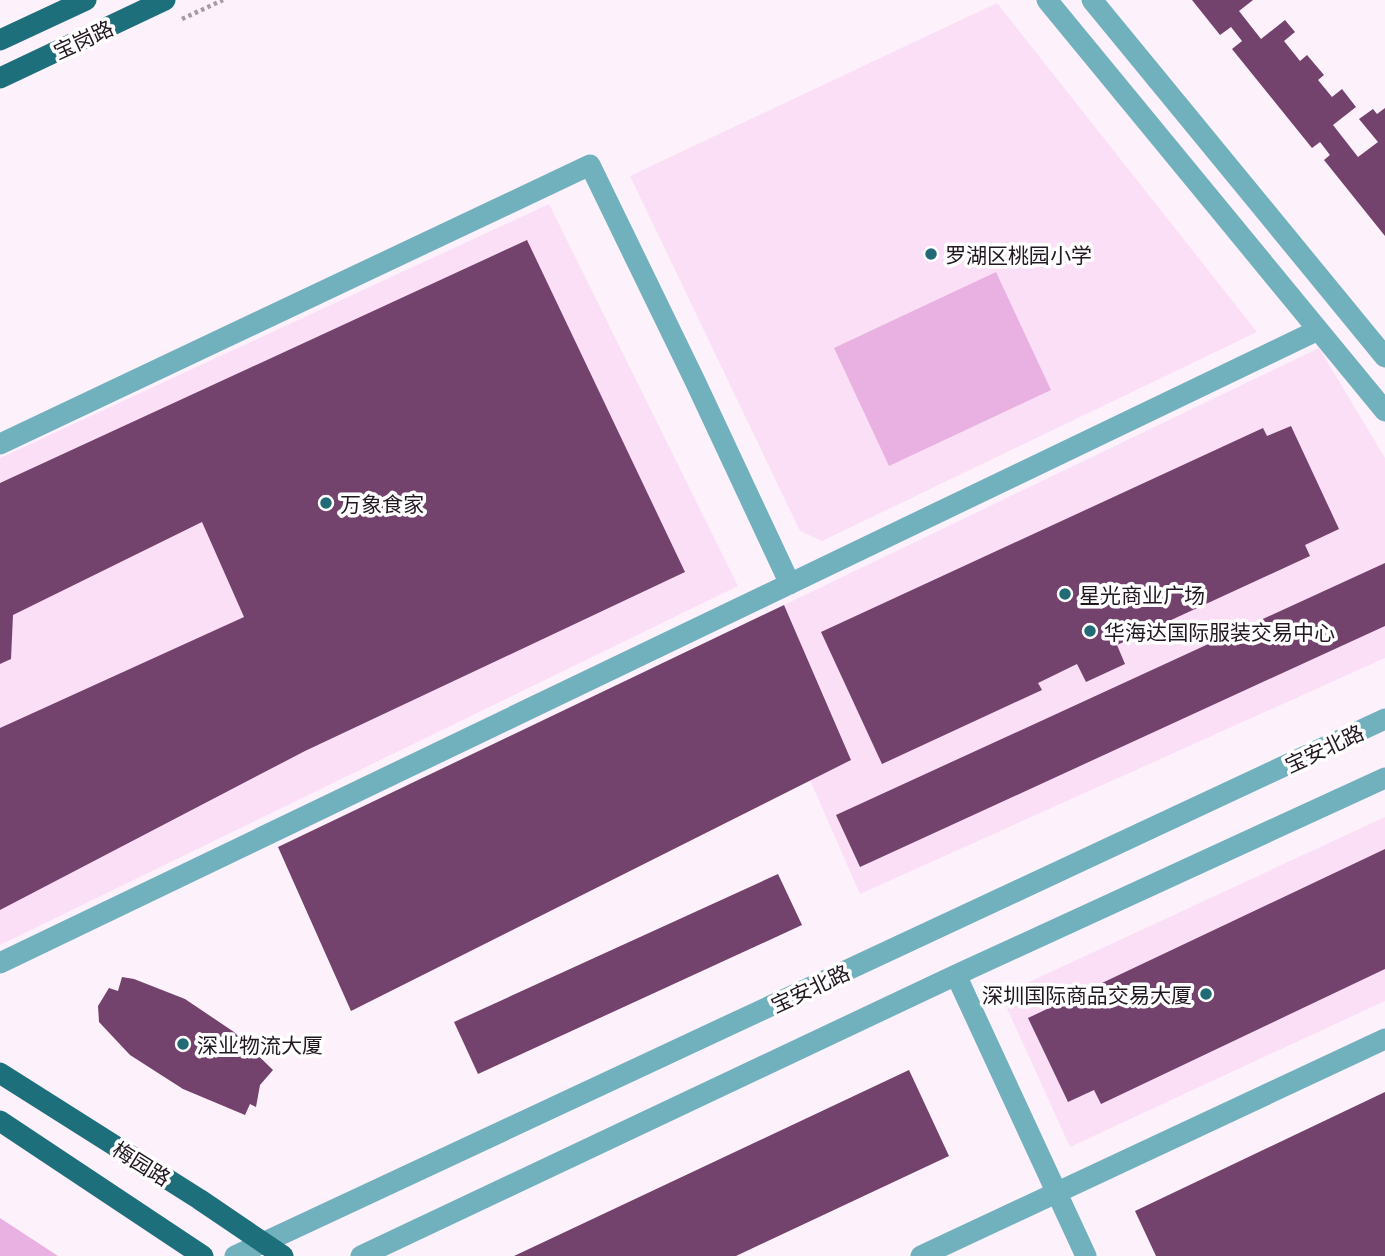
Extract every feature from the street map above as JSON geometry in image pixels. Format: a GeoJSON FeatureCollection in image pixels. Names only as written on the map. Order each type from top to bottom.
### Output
{"type":"FeatureCollection","features":[{"type":"Feature","properties":{"kind":"main road","name":"宝岗路"},"geometry":{"type":"LineString","coordinates":[[0,40],[86,0]]}},
{"type":"Feature","properties":{"kind":"main road","name":"宝岗路"},"geometry":{"type":"LineString","coordinates":[[0,78],[165,0]]}},
{"type":"Feature","properties":{"kind":"main road","name":"梅园路"},"geometry":{"type":"LineString","coordinates":[[0,1073],[199,1199],[283,1256]]}},
{"type":"Feature","properties":{"kind":"main road","name":"梅园路"},"geometry":{"type":"LineString","coordinates":[[0,1121],[203,1256]]}},
{"type":"Feature","properties":{"kind":"street"},"geometry":{"type":"LineString","coordinates":[[1047,0],[1385,411]]}},
{"type":"Feature","properties":{"kind":"street"},"geometry":{"type":"LineString","coordinates":[[1092,0],[1377,334],[1385,357]]}},
{"type":"Feature","properties":{"kind":"street"},"geometry":{"type":"LineString","coordinates":[[0,444],[590,165],[790,584]]}},
{"type":"Feature","properties":{"kind":"street"},"geometry":{"type":"LineString","coordinates":[[0,963],[1318,330]]}},
{"type":"Feature","properties":{"kind":"street","name":"宝安北路"},"geometry":{"type":"LineString","coordinates":[[235,1256],[1385,719]]}},
{"type":"Feature","properties":{"kind":"street"},"geometry":{"type":"LineString","coordinates":[[360,1256],[956,975],[1385,778]]}},
{"type":"Feature","properties":{"kind":"street"},"geometry":{"type":"LineString","coordinates":[[956,975],[1086,1256]]}},
{"type":"Feature","properties":{"kind":"street"},"geometry":{"type":"LineString","coordinates":[[922,1256],[1385,1039]]}},
{"type":"Feature","properties":{"kind":"shaded area","name":"罗湖区桃园小学"},"geometry":{"type":"Polygon","coordinates":[[[997,3],[1257,332],[822,541],[800,531],[630,176],[997,3]]]}},
{"type":"Feature","properties":{"kind":"shaded area"},"geometry":{"type":"Polygon","coordinates":[[[549,204],[738,586],[0,945],[0,458],[549,204]]]}},
{"type":"Feature","properties":{"kind":"shaded area"},"geometry":{"type":"Polygon","coordinates":[[[996,272],[1051,390],[889,466],[834,348],[996,272]]]}},
{"type":"Feature","properties":{"kind":"shaded area","name":"华海达国际服装交易中心"},"geometry":{"type":"Polygon","coordinates":[[[1319,348],[1385,458],[1385,658],[860,894],[810,780],[851,759],[784,605],[1319,348]]]}},
{"type":"Feature","properties":{"kind":"shaded area","name":"深圳国际商品交易大厦"},"geometry":{"type":"Polygon","coordinates":[[[1385,817],[1385,1001],[1070,1147],[1001,995],[1385,817]]]}},
{"type":"Feature","properties":{"kind":"shaded area"},"geometry":{"type":"Polygon","coordinates":[[[0,1218],[58,1256],[0,1256],[0,1218]]]}},
{"type":"Feature","properties":{"kind":"building"},"geometry":{"type":"Polygon","coordinates":[[[1192,0],[1253,0],[1239,11],[1261,39],[1285,20],[1295,32],[1284,41],[1300,61],[1307,55],[1324,75],[1318,80],[1332,97],[1342,89],[1356,107],[1333,125],[1358,157],[1378,142],[1359,119],[1373,109],[1377,114],[1385,108],[1385,236],[1324,160],[1330,155],[1320,142],[1312,148],[1232,49],[1242,41],[1231,27],[1220,35],[1192,0]]]}},
{"type":"Feature","properties":{"kind":"building","name":"万象食家"},"geometry":{"type":"Polygon","coordinates":[[[527,240],[685,572],[305,751],[0,910],[0,728],[244,617],[202,522],[13,615],[11,659],[0,664],[0,483],[527,240]]]}},
{"type":"Feature","properties":{"kind":"building","name":"星光商业广场"},"geometry":{"type":"Polygon","coordinates":[[[1291,426],[1339,529],[1305,545],[1310,556],[1117,645],[1125,664],[1086,682],[1077,664],[1038,683],[1042,690],[882,764],[821,632],[1263,428],[1267,436],[1291,426]]]}},
{"type":"Feature","properties":{"kind":"building"},"geometry":{"type":"Polygon","coordinates":[[[1385,563],[1385,626],[860,867],[836,815],[1385,563]]]}},
{"type":"Feature","properties":{"kind":"building"},"geometry":{"type":"Polygon","coordinates":[[[784,605],[851,760],[351,1011],[278,847],[784,605]]]}},
{"type":"Feature","properties":{"kind":"building","name":"深圳国际商品交易大厦"},"geometry":{"type":"Polygon","coordinates":[[[1385,849],[1385,969],[1101,1104],[1094,1090],[1068,1102],[1028,1018],[1385,849]]]}},
{"type":"Feature","properties":{"kind":"building"},"geometry":{"type":"Polygon","coordinates":[[[778,874],[802,925],[478,1074],[454,1022],[778,874]]]}},
{"type":"Feature","properties":{"kind":"building","name":"深业物流大厦"},"geometry":{"type":"Polygon","coordinates":[[[122,977],[185,999],[234,1032],[273,1070],[260,1085],[256,1107],[250,1104],[245,1115],[183,1089],[130,1055],[99,1022],[98,1006],[109,988],[118,991],[122,977]]]}},
{"type":"Feature","properties":{"kind":"building"},"geometry":{"type":"Polygon","coordinates":[[[909,1070],[949,1156],[736,1256],[514,1256],[909,1070]]]}},
{"type":"Feature","properties":{"kind":"building"},"geometry":{"type":"Polygon","coordinates":[[[1385,1092],[1385,1256],[1156,1256],[1135,1211],[1385,1092]]]}},
{"type":"Feature","properties":{"kind":"place","name":"罗湖区桃园小学"},"geometry":{"type":"Point","coordinates":[931,254]}},
{"type":"Feature","properties":{"kind":"place","name":"万象食家"},"geometry":{"type":"Point","coordinates":[326,503]}},
{"type":"Feature","properties":{"kind":"place","name":"星光商业广场"},"geometry":{"type":"Point","coordinates":[1065,594]}},
{"type":"Feature","properties":{"kind":"place","name":"华海达国际服装交易中心"},"geometry":{"type":"Point","coordinates":[1090,631]}},
{"type":"Feature","properties":{"kind":"place","name":"深圳国际商品交易大厦"},"geometry":{"type":"Point","coordinates":[1206,994]}},
{"type":"Feature","properties":{"kind":"place","name":"深业物流大厦"},"geometry":{"type":"Point","coordinates":[183,1044]}}]}
